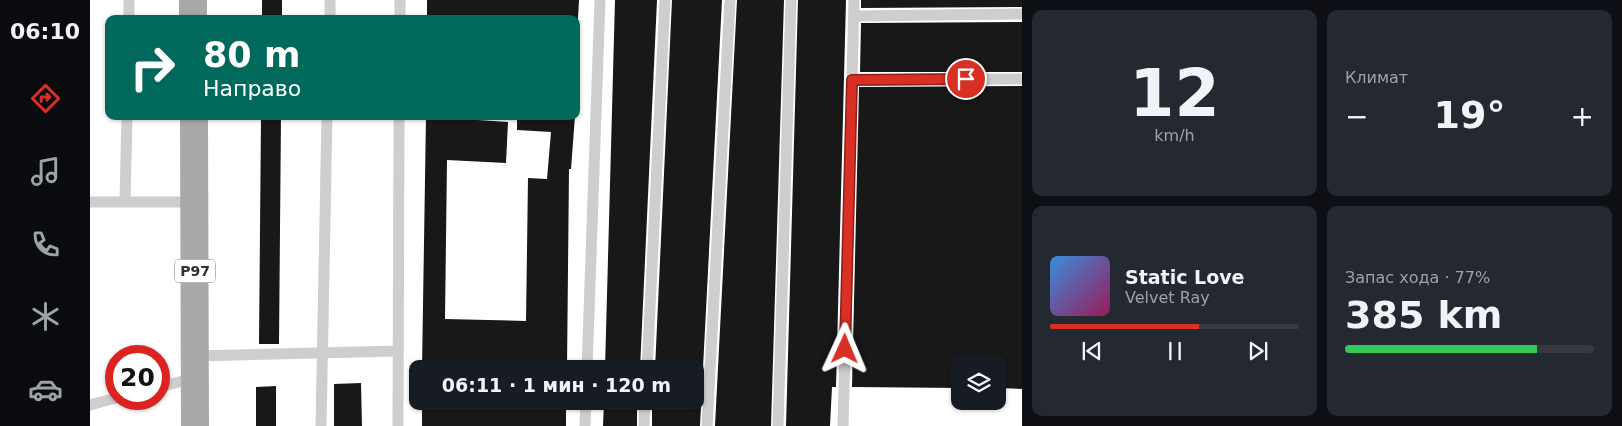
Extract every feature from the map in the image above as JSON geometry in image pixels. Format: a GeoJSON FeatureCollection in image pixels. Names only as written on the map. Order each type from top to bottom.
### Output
{"type":"FeatureCollection","features":[{"type":"Feature","properties":{"kind":"main road"},"geometry":{"type":"LineString","coordinates":[[193,0],[193,15]]}},
{"type":"Feature","properties":{"kind":"main road","name":"Р97"},"geometry":{"type":"LineString","coordinates":[[194,120],[196,426]]}},
{"type":"Feature","properties":{"kind":"lane"},"geometry":{"type":"LineString","coordinates":[[128,15],[129,0]]}},
{"type":"Feature","properties":{"kind":"lane"},"geometry":{"type":"LineString","coordinates":[[330,0],[330,15]]}},
{"type":"Feature","properties":{"kind":"lane"},"geometry":{"type":"LineString","coordinates":[[400,0],[400,15]]}},
{"type":"Feature","properties":{"kind":"lane"},"geometry":{"type":"LineString","coordinates":[[587,360],[600,0]]}},
{"type":"Feature","properties":{"kind":"lane"},"geometry":{"type":"LineString","coordinates":[[647,360],[665,0]]}},
{"type":"Feature","properties":{"kind":"lane"},"geometry":{"type":"LineString","coordinates":[[707,426],[730,0]]}},
{"type":"Feature","properties":{"kind":"lane"},"geometry":{"type":"LineString","coordinates":[[778,426],[791,0]]}},
{"type":"Feature","properties":{"kind":"lane"},"geometry":{"type":"LineString","coordinates":[[843,426],[854,0]]}},
{"type":"Feature","properties":{"kind":"lane"},"geometry":{"type":"LineString","coordinates":[[854,16],[1022,14]]}},
{"type":"Feature","properties":{"kind":"lane"},"geometry":{"type":"LineString","coordinates":[[852,80],[1022,79]]}},
{"type":"Feature","properties":{"kind":"lane"},"geometry":{"type":"LineString","coordinates":[[125,202],[127,120]]}},
{"type":"Feature","properties":{"kind":"lane"},"geometry":{"type":"LineString","coordinates":[[321,426],[328,120]]}},
{"type":"Feature","properties":{"kind":"lane"},"geometry":{"type":"LineString","coordinates":[[398,426],[399,120]]}},
{"type":"Feature","properties":{"kind":"lane"},"geometry":{"type":"LineString","coordinates":[[90,202],[194,202]]}},
{"type":"Feature","properties":{"kind":"lane"},"geometry":{"type":"LineString","coordinates":[[170,381],[195,367],[322,352],[398,351]]}},
{"type":"Feature","properties":{"kind":"lane"},"geometry":{"type":"LineString","coordinates":[[90,405],[105,401]]}},
{"type":"Feature","properties":{"kind":"lane"},"geometry":{"type":"LineString","coordinates":[[585,426],[586,410]]}},
{"type":"Feature","properties":{"kind":"lane"},"geometry":{"type":"LineString","coordinates":[[644,426],[645,410]]}},
{"type":"Feature","properties":{"kind":"building"},"geometry":{"type":"Polygon","coordinates":[[[262,0],[282,0],[282,15],[262,15],[262,0]]]}},
{"type":"Feature","properties":{"kind":"building"},"geometry":{"type":"Polygon","coordinates":[[[427,0],[579,0],[578,15],[427,15],[427,0]]]}},
{"type":"Feature","properties":{"kind":"building"},"geometry":{"type":"Polygon","coordinates":[[[615,0],[657,0],[640,360],[605,360],[615,0]]]}},
{"type":"Feature","properties":{"kind":"building"},"geometry":{"type":"Polygon","coordinates":[[[672,0],[722,0],[703,360],[655,360],[672,0]]]}},
{"type":"Feature","properties":{"kind":"building"},"geometry":{"type":"Polygon","coordinates":[[[737,0],[784,0],[771,426],[715,426],[737,0]]]}},
{"type":"Feature","properties":{"kind":"building"},"geometry":{"type":"Polygon","coordinates":[[[798,0],[846,0],[836,387],[832,387],[830,426],[786,426],[798,0]]]}},
{"type":"Feature","properties":{"kind":"building"},"geometry":{"type":"Polygon","coordinates":[[[861,0],[1022,0],[1022,7],[861,8],[861,0]]]}},
{"type":"Feature","properties":{"kind":"building"},"geometry":{"type":"Polygon","coordinates":[[[1022,22],[1022,72],[860,72],[861,23],[1022,22]]]}},
{"type":"Feature","properties":{"kind":"building"},"geometry":{"type":"Polygon","coordinates":[[[1022,86],[1022,389],[1006,388],[1006,355],[951,355],[951,388],[852,387],[859,87],[1022,86]]]}},
{"type":"Feature","properties":{"kind":"building"},"geometry":{"type":"Polygon","coordinates":[[[261,120],[281,120],[279,344],[259,344],[261,120]]]}},
{"type":"Feature","properties":{"kind":"building"},"geometry":{"type":"Polygon","coordinates":[[[426,120],[508,122],[506,163],[447,160],[445,319],[526,321],[528,178],[547,179],[551,132],[517,130],[517,120],[575,120],[571,169],[569,169],[567,360],[422,360],[426,120]]]}},
{"type":"Feature","properties":{"kind":"building"},"geometry":{"type":"Polygon","coordinates":[[[361,383],[362,426],[334,426],[334,384],[361,383]]]}},
{"type":"Feature","properties":{"kind":"building"},"geometry":{"type":"Polygon","coordinates":[[[276,386],[276,426],[256,426],[256,387],[276,386]]]}},
{"type":"Feature","properties":{"kind":"building"},"geometry":{"type":"Polygon","coordinates":[[[422,410],[566,410],[566,426],[422,426],[422,410]]]}},
{"type":"Feature","properties":{"kind":"building"},"geometry":{"type":"Polygon","coordinates":[[[604,410],[637,410],[637,426],[603,426],[604,410]]]}},
{"type":"Feature","properties":{"kind":"building"},"geometry":{"type":"Polygon","coordinates":[[[652,410],[701,410],[700,426],[652,426],[652,410]]]}},
{"type":"Feature","properties":{"kind":"route"},"geometry":{"type":"LineString","coordinates":[[845,349],[852,80],[966,79]]}}]}
